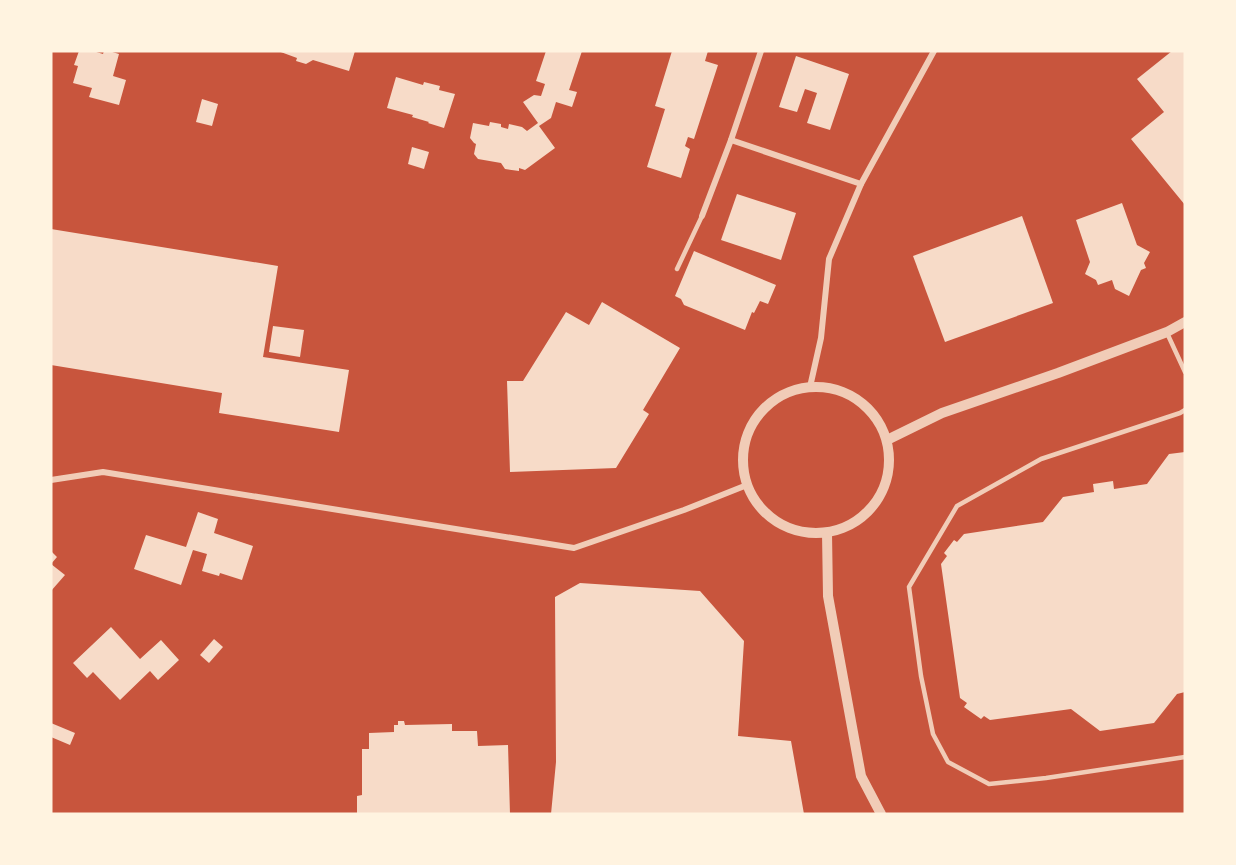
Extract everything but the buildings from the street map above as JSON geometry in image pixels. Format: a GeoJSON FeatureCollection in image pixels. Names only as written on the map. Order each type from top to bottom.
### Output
{"type":"FeatureCollection","features":[{"type":"Feature","properties":{"kind":"street"},"geometry":{"type":"LineString","coordinates":[[702,216],[761,51]]}},
{"type":"Feature","properties":{"kind":"street"},"geometry":{"type":"LineString","coordinates":[[810,387],[821,338],[829,259],[861,184],[934,51]]}},
{"type":"Feature","properties":{"kind":"street"},"geometry":{"type":"LineString","coordinates":[[731,140],[861,184]]}},
{"type":"Feature","properties":{"kind":"street"},"geometry":{"type":"LineString","coordinates":[[886,440],[942,413],[1058,373],[1167,332],[1185,322]]}},
{"type":"Feature","properties":{"kind":"street"},"geometry":{"type":"LineString","coordinates":[[810,387],[835,390],[858,400],[876,417],[886,440],[890,464],[884,489],[870,510],[851,525],[827,532],[802,532],[779,523],[760,507],[747,485],[743,463],[744,452],[754,421],[769,404],[788,393],[810,387]]}},
{"type":"Feature","properties":{"kind":"street"},"geometry":{"type":"LineString","coordinates":[[51,480],[102,472],[574,548],[684,510],[747,485]]}},
{"type":"Feature","properties":{"kind":"street"},"geometry":{"type":"LineString","coordinates":[[827,532],[828,596],[861,776],[882,814]]}},
{"type":"Feature","properties":{"kind":"lane"},"geometry":{"type":"LineString","coordinates":[[677,269],[702,216]]}},
{"type":"Feature","properties":{"kind":"lane"},"geometry":{"type":"LineString","coordinates":[[1167,332],[1185,372]]}},
{"type":"Feature","properties":{"kind":"lane"},"geometry":{"type":"LineString","coordinates":[[1185,410],[1041,459],[957,506],[909,587],[921,676],[933,734],[948,762],[989,784],[1046,778],[1185,757]]}}]}
